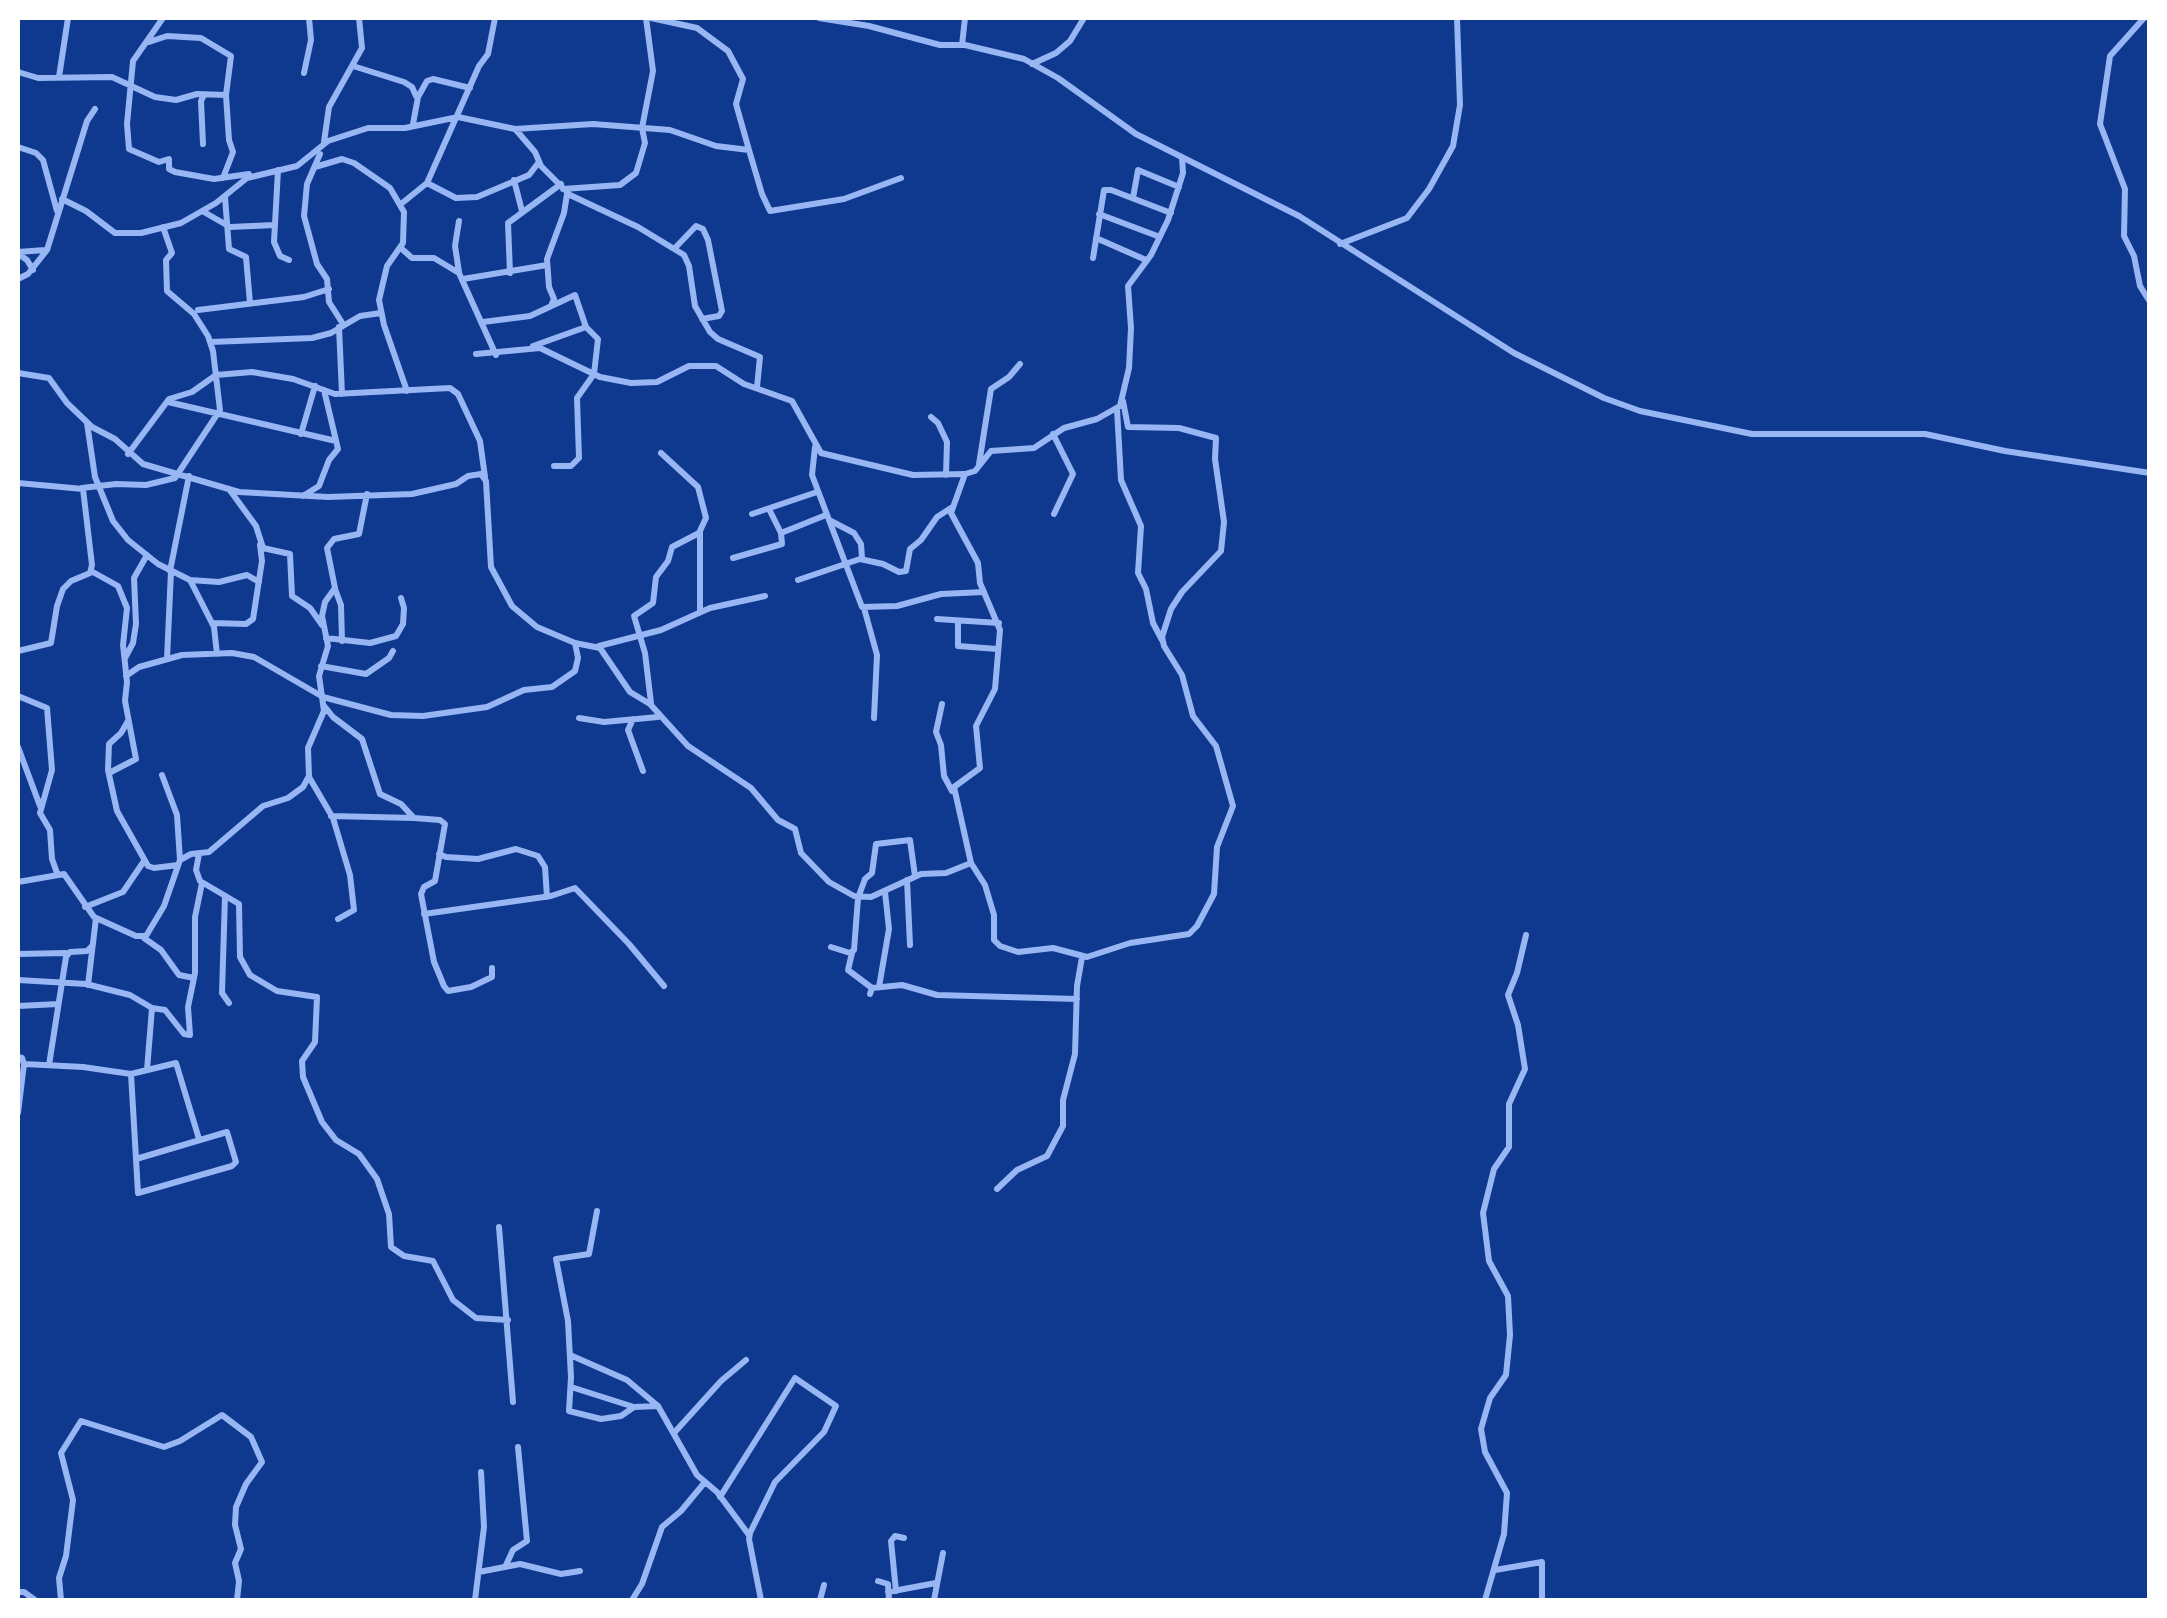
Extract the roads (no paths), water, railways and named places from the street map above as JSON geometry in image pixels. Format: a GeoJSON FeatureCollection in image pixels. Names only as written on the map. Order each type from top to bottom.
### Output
{"type":"FeatureCollection","features":[{"type":"Feature","properties":{"kind":"street"},"geometry":{"type":"LineString","coordinates":[[59,77],[68,18]]}},
{"type":"Feature","properties":{"kind":"street"},"geometry":{"type":"LineString","coordinates":[[163,18],[135,56],[127,124],[130,149],[159,162],[169,159],[172,171],[223,178],[278,170],[297,166],[330,140],[368,128],[458,117],[515,129],[585,124],[670,130],[716,146],[750,150]]}},
{"type":"Feature","properties":{"kind":"street"},"geometry":{"type":"LineString","coordinates":[[304,73],[312,40],[310,18]]}},
{"type":"Feature","properties":{"kind":"street"},"geometry":{"type":"LineString","coordinates":[[342,394],[341,326],[330,304],[327,278],[316,264],[304,216],[306,190],[324,146],[329,108],[362,46],[358,18]]}},
{"type":"Feature","properties":{"kind":"street"},"geometry":{"type":"LineString","coordinates":[[401,204],[426,183],[488,54],[495,18]]}},
{"type":"Feature","properties":{"kind":"street"},"geometry":{"type":"LineString","coordinates":[[510,272],[507,227],[522,212],[564,189],[594,189],[630,180],[646,135],[642,128],[653,71],[649,18],[697,28],[728,52],[743,79],[736,104],[770,211],[844,199],[900,178]]}},
{"type":"Feature","properties":{"kind":"street"},"geometry":{"type":"LineString","coordinates":[[819,18],[869,26],[940,46],[962,45],[1015,56],[1032,64],[1136,134],[1298,216],[1514,353],[1604,398],[1640,411],[1752,434],[1925,434],[2005,451],[2150,472]]}},
{"type":"Feature","properties":{"kind":"street"},"geometry":{"type":"LineString","coordinates":[[962,45],[965,18]]}},
{"type":"Feature","properties":{"kind":"street"},"geometry":{"type":"LineString","coordinates":[[1032,64],[1063,48],[1084,18]]}},
{"type":"Feature","properties":{"kind":"street"},"geometry":{"type":"LineString","coordinates":[[1340,244],[1406,218],[1453,146],[1460,107],[1457,18]]}},
{"type":"Feature","properties":{"kind":"street"},"geometry":{"type":"LineString","coordinates":[[2144,18],[2110,56],[2100,124],[2125,189],[2124,236],[2134,256],[2140,286],[2150,302]]}},
{"type":"Feature","properties":{"kind":"street"},"geometry":{"type":"LineString","coordinates":[[144,44],[167,36],[201,38],[231,55],[226,95],[233,152],[223,178]]}},
{"type":"Feature","properties":{"kind":"street"},"geometry":{"type":"LineString","coordinates":[[353,66],[409,84],[418,99]]}},
{"type":"Feature","properties":{"kind":"street"},"geometry":{"type":"LineString","coordinates":[[18,72],[38,78],[107,76],[163,99],[226,95]]}},
{"type":"Feature","properties":{"kind":"street"},"geometry":{"type":"LineString","coordinates":[[413,125],[423,85],[430,79],[470,88]]}},
{"type":"Feature","properties":{"kind":"street"},"geometry":{"type":"LineString","coordinates":[[203,144],[201,101],[205,94]]}},
{"type":"Feature","properties":{"kind":"street"},"geometry":{"type":"LineString","coordinates":[[18,279],[33,270],[46,250],[86,121],[95,109]]}},
{"type":"Feature","properties":{"kind":"street"},"geometry":{"type":"LineString","coordinates":[[515,129],[564,189],[675,248],[687,260],[694,304],[715,338],[760,356],[757,387]]}},
{"type":"Feature","properties":{"kind":"street"},"geometry":{"type":"LineString","coordinates":[[18,147],[43,160],[57,212]]}},
{"type":"Feature","properties":{"kind":"street"},"geometry":{"type":"LineString","coordinates":[[1162,641],[1165,622],[1182,592],[1221,551],[1224,522],[1214,458],[1216,439],[1179,428],[1128,426],[1123,401],[1130,350],[1128,286],[1160,237],[1170,213],[1180,187],[1182,156]]}},
{"type":"Feature","properties":{"kind":"street"},"geometry":{"type":"LineString","coordinates":[[314,168],[348,160],[384,182],[401,204],[406,218],[402,248],[387,266],[380,298],[407,391]]}},
{"type":"Feature","properties":{"kind":"street"},"geometry":{"type":"LineString","coordinates":[[426,183],[454,197],[469,198],[490,194],[532,173],[539,162]]}},
{"type":"Feature","properties":{"kind":"street"},"geometry":{"type":"LineString","coordinates":[[278,170],[275,247],[280,256],[290,260]]}},
{"type":"Feature","properties":{"kind":"street"},"geometry":{"type":"LineString","coordinates":[[1133,198],[1138,170],[1180,187]]}},
{"type":"Feature","properties":{"kind":"street"},"geometry":{"type":"LineString","coordinates":[[62,199],[116,234],[140,233],[181,224],[225,196],[236,184],[260,173]]}},
{"type":"Feature","properties":{"kind":"street"},"geometry":{"type":"LineString","coordinates":[[514,180],[522,212]]}},
{"type":"Feature","properties":{"kind":"street"},"geometry":{"type":"LineString","coordinates":[[551,307],[554,298],[547,265],[564,189]]}},
{"type":"Feature","properties":{"kind":"street"},"geometry":{"type":"LineString","coordinates":[[1093,258],[1105,190],[1170,213]]}},
{"type":"Feature","properties":{"kind":"street"},"geometry":{"type":"LineString","coordinates":[[225,196],[230,250],[246,257],[250,303]]}},
{"type":"Feature","properties":{"kind":"street"},"geometry":{"type":"LineString","coordinates":[[204,212],[225,224],[275,225]]}},
{"type":"Feature","properties":{"kind":"street"},"geometry":{"type":"LineString","coordinates":[[1100,214],[1160,237]]}},
{"type":"Feature","properties":{"kind":"street"},"geometry":{"type":"LineString","coordinates":[[459,221],[455,243],[461,276],[496,355]]}},
{"type":"Feature","properties":{"kind":"street"},"geometry":{"type":"LineString","coordinates":[[675,248],[696,226],[703,229],[722,311],[719,316],[701,319]]}},
{"type":"Feature","properties":{"kind":"street"},"geometry":{"type":"LineString","coordinates":[[162,227],[172,253],[166,260],[167,291],[194,314],[211,342],[221,399],[218,414],[184,475],[170,571],[167,659]]}},
{"type":"Feature","properties":{"kind":"street"},"geometry":{"type":"LineString","coordinates":[[1096,238],[1146,260]]}},
{"type":"Feature","properties":{"kind":"street"},"geometry":{"type":"LineString","coordinates":[[402,248],[410,258],[433,257],[461,276],[547,265]]}},
{"type":"Feature","properties":{"kind":"street"},"geometry":{"type":"LineString","coordinates":[[18,253],[46,250]]}},
{"type":"Feature","properties":{"kind":"street"},"geometry":{"type":"LineString","coordinates":[[18,253],[33,270]]}},
{"type":"Feature","properties":{"kind":"street"},"geometry":{"type":"LineString","coordinates":[[198,310],[304,297],[328,289]]}},
{"type":"Feature","properties":{"kind":"street"},"geometry":{"type":"LineString","coordinates":[[483,322],[529,316],[575,296],[586,327],[598,338],[594,374],[577,398],[579,458],[571,466],[554,466]]}},
{"type":"Feature","properties":{"kind":"street"},"geometry":{"type":"LineString","coordinates":[[211,342],[305,340],[331,334],[341,326],[381,312]]}},
{"type":"Feature","properties":{"kind":"street"},"geometry":{"type":"LineString","coordinates":[[529,348],[586,327]]}},
{"type":"Feature","properties":{"kind":"street"},"geometry":{"type":"LineString","coordinates":[[476,354],[540,348],[618,382],[651,383],[689,366],[717,366],[744,384],[796,404],[815,446],[824,454],[856,458],[908,474],[965,474],[994,449],[1032,449],[1069,425],[1097,419],[1117,409],[1123,401]]}},
{"type":"Feature","properties":{"kind":"street"},"geometry":{"type":"LineString","coordinates":[[979,465],[990,389],[1020,364]]}},
{"type":"Feature","properties":{"kind":"street"},"geometry":{"type":"LineString","coordinates":[[18,373],[49,378],[86,422],[118,442],[142,464],[257,495],[418,493],[456,484],[468,476],[485,476]]}},
{"type":"Feature","properties":{"kind":"street"},"geometry":{"type":"LineString","coordinates":[[128,454],[167,402],[188,394],[216,375],[262,373],[342,394],[449,388],[455,390],[480,442],[491,568],[500,589],[528,621],[575,643],[598,646],[661,630],[700,612],[765,596]]}},
{"type":"Feature","properties":{"kind":"street"},"geometry":{"type":"LineString","coordinates":[[301,434],[314,386]]}},
{"type":"Feature","properties":{"kind":"street"},"geometry":{"type":"LineString","coordinates":[[302,496],[319,486],[338,449],[324,390]]}},
{"type":"Feature","properties":{"kind":"street"},"geometry":{"type":"LineString","coordinates":[[167,402],[336,441]]}},
{"type":"Feature","properties":{"kind":"street"},"geometry":{"type":"LineString","coordinates":[[965,474],[952,515],[978,563],[984,592],[998,623],[998,649],[993,694],[976,726],[980,768],[956,783],[956,797],[971,863],[986,887],[995,917],[997,944],[1018,952],[1052,948],[1092,957],[1130,944],[1189,934],[1215,891],[1217,847],[1232,804],[1216,746],[1194,716],[1180,672],[1153,623],[1146,588],[1138,573],[1141,526],[1122,480],[1117,409]]}},
{"type":"Feature","properties":{"kind":"street"},"geometry":{"type":"LineString","coordinates":[[930,417],[938,423],[947,442],[946,475]]}},
{"type":"Feature","properties":{"kind":"street"},"geometry":{"type":"LineString","coordinates":[[86,422],[98,486],[114,524],[147,555],[190,580],[220,582],[248,574],[260,583]]}},
{"type":"Feature","properties":{"kind":"street"},"geometry":{"type":"LineString","coordinates":[[1054,434],[1074,474],[1054,514]]}},
{"type":"Feature","properties":{"kind":"street"},"geometry":{"type":"LineString","coordinates":[[815,446],[812,471],[818,492],[864,608],[878,655],[874,718]]}},
{"type":"Feature","properties":{"kind":"street"},"geometry":{"type":"LineString","coordinates":[[661,452],[698,487],[706,515],[700,531],[700,612]]}},
{"type":"Feature","properties":{"kind":"street"},"geometry":{"type":"LineString","coordinates":[[18,483],[82,488],[146,485],[184,475]]}},
{"type":"Feature","properties":{"kind":"street"},"geometry":{"type":"LineString","coordinates":[[82,488],[91,571]]}},
{"type":"Feature","properties":{"kind":"street"},"geometry":{"type":"LineString","coordinates":[[228,488],[256,526],[266,550],[289,553],[292,597],[310,608],[323,626]]}},
{"type":"Feature","properties":{"kind":"street"},"geometry":{"type":"LineString","coordinates":[[752,514],[818,492]]}},
{"type":"Feature","properties":{"kind":"street"},"geometry":{"type":"LineString","coordinates":[[342,641],[341,605],[334,589],[328,546],[334,540],[358,535],[363,528],[367,494]]}},
{"type":"Feature","properties":{"kind":"street"},"geometry":{"type":"LineString","coordinates":[[798,580],[862,558],[906,572],[910,549],[936,518],[952,508]]}},
{"type":"Feature","properties":{"kind":"street"},"geometry":{"type":"LineString","coordinates":[[733,558],[780,546],[781,532],[769,510]]}},
{"type":"Feature","properties":{"kind":"street"},"geometry":{"type":"LineString","coordinates":[[781,532],[827,517],[854,533],[862,558]]}},
{"type":"Feature","properties":{"kind":"street"},"geometry":{"type":"LineString","coordinates":[[650,704],[634,616],[653,603],[656,577],[668,562],[670,551],[700,531]]}},
{"type":"Feature","properties":{"kind":"street"},"geometry":{"type":"LineString","coordinates":[[212,624],[250,622],[254,618],[260,583],[260,539]]}},
{"type":"Feature","properties":{"kind":"street"},"geometry":{"type":"LineString","coordinates":[[124,660],[135,633],[134,578],[147,555]]}},
{"type":"Feature","properties":{"kind":"street"},"geometry":{"type":"LineString","coordinates":[[18,651],[51,643],[63,589],[91,571]]}},
{"type":"Feature","properties":{"kind":"street"},"geometry":{"type":"LineString","coordinates":[[91,571],[118,586],[127,615],[125,701],[136,758],[109,773]]}},
{"type":"Feature","properties":{"kind":"street"},"geometry":{"type":"LineString","coordinates":[[190,580],[212,624],[217,654]]}},
{"type":"Feature","properties":{"kind":"street"},"geometry":{"type":"LineString","coordinates":[[334,589],[323,608],[328,649],[321,666],[324,706],[333,718],[360,737],[378,793],[403,806],[414,818]]}},
{"type":"Feature","properties":{"kind":"street"},"geometry":{"type":"LineString","coordinates":[[864,608],[896,606],[938,594],[984,592]]}},
{"type":"Feature","properties":{"kind":"street"},"geometry":{"type":"LineString","coordinates":[[326,638],[370,643],[399,633],[404,610],[401,598]]}},
{"type":"Feature","properties":{"kind":"street"},"geometry":{"type":"LineString","coordinates":[[937,619],[998,623]]}},
{"type":"Feature","properties":{"kind":"street"},"geometry":{"type":"LineString","coordinates":[[958,620],[957,645],[998,649]]}},
{"type":"Feature","properties":{"kind":"street"},"geometry":{"type":"LineString","coordinates":[[126,676],[139,667],[188,654],[256,658],[322,697],[396,716],[422,716],[486,707],[524,690],[550,687],[565,679],[578,664],[575,643]]}},
{"type":"Feature","properties":{"kind":"street"},"geometry":{"type":"LineString","coordinates":[[598,646],[632,694],[650,704],[699,756],[736,776],[758,794],[778,820],[795,830],[802,855],[830,884],[858,898],[886,892],[911,878],[971,863]]}},
{"type":"Feature","properties":{"kind":"street"},"geometry":{"type":"LineString","coordinates":[[321,666],[368,674],[390,658],[393,651]]}},
{"type":"Feature","properties":{"kind":"street"},"geometry":{"type":"LineString","coordinates":[[18,696],[47,708],[52,770],[40,813],[51,831],[57,873]]}},
{"type":"Feature","properties":{"kind":"street"},"geometry":{"type":"LineString","coordinates":[[942,704],[936,732],[942,745],[946,780],[956,797]]}},
{"type":"Feature","properties":{"kind":"street"},"geometry":{"type":"LineString","coordinates":[[324,706],[307,750],[309,776],[332,816],[348,867],[354,907],[353,912],[338,919]]}},
{"type":"Feature","properties":{"kind":"street"},"geometry":{"type":"LineString","coordinates":[[579,718],[600,722],[659,717]]}},
{"type":"Feature","properties":{"kind":"street"},"geometry":{"type":"LineString","coordinates":[[634,718],[628,729],[643,771]]}},
{"type":"Feature","properties":{"kind":"street"},"geometry":{"type":"LineString","coordinates":[[129,720],[121,733],[109,741],[109,773],[118,813],[144,861],[154,868],[179,862],[190,854],[207,853],[267,803],[294,795],[309,776]]}},
{"type":"Feature","properties":{"kind":"street"},"geometry":{"type":"LineString","coordinates":[[18,747],[40,807]]}},
{"type":"Feature","properties":{"kind":"street"},"geometry":{"type":"LineString","coordinates":[[142,937],[149,934],[164,906],[179,862],[177,817],[162,775]]}},
{"type":"Feature","properties":{"kind":"street"},"geometry":{"type":"LineString","coordinates":[[332,816],[444,822],[435,882],[421,892],[436,967],[447,991],[492,977],[492,968]]}},
{"type":"Feature","properties":{"kind":"street"},"geometry":{"type":"LineString","coordinates":[[910,945],[910,840],[876,844],[872,873],[858,898],[859,919],[849,971],[874,990],[902,985],[937,995],[1077,999]]}},
{"type":"Feature","properties":{"kind":"street"},"geometry":{"type":"LineString","coordinates":[[440,854],[446,858],[478,858],[516,849],[538,856],[546,866],[547,897]]}},
{"type":"Feature","properties":{"kind":"street"},"geometry":{"type":"LineString","coordinates":[[199,854],[196,870],[202,883],[240,904],[240,957],[250,975],[277,991],[317,997],[315,1042],[302,1062],[303,1076],[326,1128],[336,1140],[359,1154],[377,1179],[389,1212],[392,1247],[404,1256],[433,1261],[452,1300],[476,1318],[508,1320]]}},
{"type":"Feature","properties":{"kind":"street"},"geometry":{"type":"LineString","coordinates":[[86,907],[123,892],[144,861]]}},
{"type":"Feature","properties":{"kind":"street"},"geometry":{"type":"LineString","coordinates":[[18,882],[57,873],[69,878],[96,918],[156,944],[179,975],[194,978]]}},
{"type":"Feature","properties":{"kind":"street"},"geometry":{"type":"LineString","coordinates":[[18,980],[88,985],[130,995],[152,1008],[164,1010],[188,1037],[195,914],[202,883]]}},
{"type":"Feature","properties":{"kind":"street"},"geometry":{"type":"LineString","coordinates":[[424,914],[547,897],[577,889],[664,986]]}},
{"type":"Feature","properties":{"kind":"street"},"geometry":{"type":"LineString","coordinates":[[874,990],[889,929],[886,892]]}},
{"type":"Feature","properties":{"kind":"street"},"geometry":{"type":"LineString","coordinates":[[224,896],[222,993],[229,1003]]}},
{"type":"Feature","properties":{"kind":"street"},"geometry":{"type":"LineString","coordinates":[[88,985],[96,918]]}},
{"type":"Feature","properties":{"kind":"street"},"geometry":{"type":"LineString","coordinates":[[1485,1600],[1504,1534],[1506,1492],[1485,1452],[1481,1429],[1490,1398],[1506,1374],[1510,1335],[1508,1296],[1489,1262],[1483,1216],[1494,1169],[1510,1145],[1508,1104],[1525,1069],[1518,1024],[1508,995],[1518,973],[1526,936]]}},
{"type":"Feature","properties":{"kind":"street"},"geometry":{"type":"LineString","coordinates":[[18,954],[86,952],[92,946]]}},
{"type":"Feature","properties":{"kind":"street"},"geometry":{"type":"LineString","coordinates":[[831,947],[852,952]]}},
{"type":"Feature","properties":{"kind":"street"},"geometry":{"type":"LineString","coordinates":[[49,1065],[68,953]]}},
{"type":"Feature","properties":{"kind":"street"},"geometry":{"type":"LineString","coordinates":[[997,1189],[1015,1171],[1047,1156],[1063,1128],[1063,1100],[1075,1054],[1082,957]]}},
{"type":"Feature","properties":{"kind":"street"},"geometry":{"type":"LineString","coordinates":[[18,1006],[58,1004]]}},
{"type":"Feature","properties":{"kind":"street"},"geometry":{"type":"LineString","coordinates":[[147,1070],[152,1008]]}},
{"type":"Feature","properties":{"kind":"street"},"geometry":{"type":"LineString","coordinates":[[18,1113],[20,1061],[131,1074],[176,1063],[199,1139]]}},
{"type":"Feature","properties":{"kind":"street"},"geometry":{"type":"LineString","coordinates":[[131,1074],[136,1160],[138,1194],[235,1165],[228,1132],[136,1160]]}},
{"type":"Feature","properties":{"kind":"street"},"geometry":{"type":"LineString","coordinates":[[597,1212],[589,1254],[556,1259],[568,1321],[568,1408],[574,1414],[612,1418],[634,1408],[658,1406]]}},
{"type":"Feature","properties":{"kind":"street"},"geometry":{"type":"LineString","coordinates":[[498,1227],[513,1402]]}},
{"type":"Feature","properties":{"kind":"street"},"geometry":{"type":"LineString","coordinates":[[569,1355],[627,1380],[658,1406],[696,1475],[720,1497],[750,1536],[762,1600]]}},
{"type":"Feature","properties":{"kind":"street"},"geometry":{"type":"LineString","coordinates":[[674,1432],[746,1360]]}},
{"type":"Feature","properties":{"kind":"street"},"geometry":{"type":"LineString","coordinates":[[720,1497],[795,1378],[836,1406],[824,1432],[775,1482],[750,1536]]}},
{"type":"Feature","properties":{"kind":"street"},"geometry":{"type":"LineString","coordinates":[[571,1387],[634,1408]]}},
{"type":"Feature","properties":{"kind":"street"},"geometry":{"type":"LineString","coordinates":[[61,1600],[59,1578],[66,1556],[73,1500],[61,1453],[81,1422],[160,1447],[180,1441],[222,1414],[251,1438],[262,1461],[236,1507],[240,1546],[235,1563],[239,1581],[236,1600]]}},
{"type":"Feature","properties":{"kind":"street"},"geometry":{"type":"LineString","coordinates":[[506,1566],[513,1550],[527,1539],[518,1447]]}},
{"type":"Feature","properties":{"kind":"street"},"geometry":{"type":"LineString","coordinates":[[475,1600],[484,1527],[480,1472]]}},
{"type":"Feature","properties":{"kind":"street"},"geometry":{"type":"LineString","coordinates":[[632,1600],[642,1584],[662,1526],[682,1510],[705,1482]]}},
{"type":"Feature","properties":{"kind":"street"},"geometry":{"type":"LineString","coordinates":[[890,1595],[891,1541],[896,1536],[904,1538]]}},
{"type":"Feature","properties":{"kind":"street"},"geometry":{"type":"LineString","coordinates":[[934,1600],[943,1553]]}},
{"type":"Feature","properties":{"kind":"street"},"geometry":{"type":"LineString","coordinates":[[1495,1570],[1541,1562],[1542,1600]]}},
{"type":"Feature","properties":{"kind":"street"},"geometry":{"type":"LineString","coordinates":[[479,1572],[526,1564],[560,1574],[580,1571]]}},
{"type":"Feature","properties":{"kind":"street"},"geometry":{"type":"LineString","coordinates":[[878,1581],[887,1583],[890,1595]]}},
{"type":"Feature","properties":{"kind":"street"},"geometry":{"type":"LineString","coordinates":[[877,1600],[936,1583]]}},
{"type":"Feature","properties":{"kind":"street"},"geometry":{"type":"LineString","coordinates":[[820,1600],[824,1585]]}},
{"type":"Feature","properties":{"kind":"street"},"geometry":{"type":"LineString","coordinates":[[18,1592],[35,1600]]}}]}
